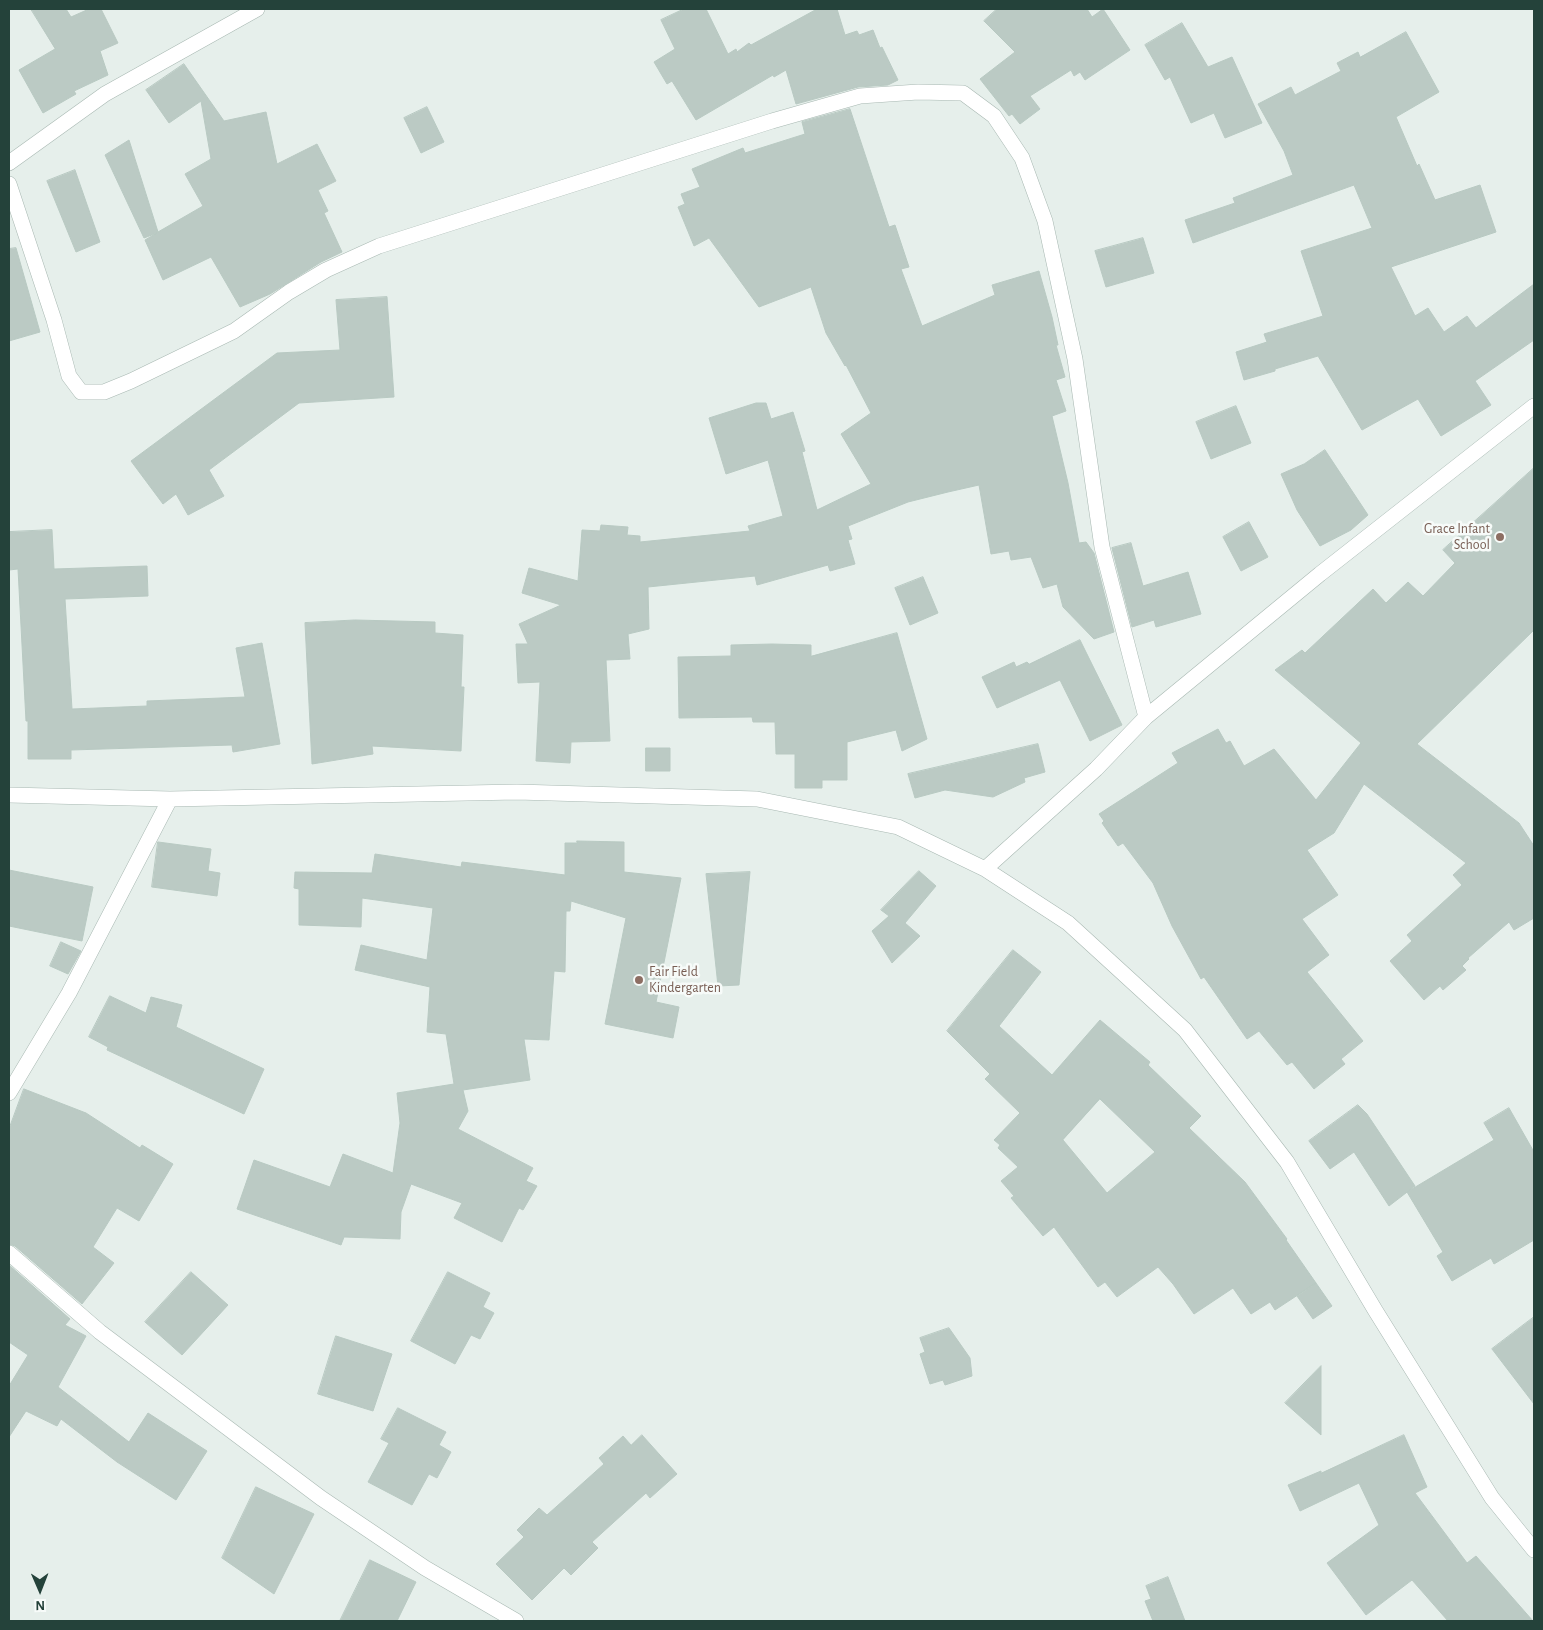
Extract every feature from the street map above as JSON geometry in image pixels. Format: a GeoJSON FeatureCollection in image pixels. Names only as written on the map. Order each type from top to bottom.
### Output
{"type":"FeatureCollection","features":[{"type":"Feature","properties":{"kind":"street"},"geometry":{"type":"LineString","coordinates":[[9,163],[105,94],[256,9]]}},
{"type":"Feature","properties":{"kind":"street"},"geometry":{"type":"LineString","coordinates":[[9,184],[54,320],[69,376],[81,392],[104,392],[130,382],[234,330],[289,292],[326,270],[379,246],[762,123],[860,96],[918,92],[963,93],[994,116],[1022,158],[1045,221],[1075,359],[1102,547],[1146,717]]}},
{"type":"Feature","properties":{"kind":"street"},"geometry":{"type":"LineString","coordinates":[[985,869],[1096,769],[1146,717],[1320,574],[1534,406]]}},
{"type":"Feature","properties":{"kind":"street"},"geometry":{"type":"LineString","coordinates":[[9,795],[170,799],[517,792],[758,799],[898,826],[985,869],[1068,923],[1185,1030],[1287,1162],[1375,1310],[1492,1498],[1534,1550]]}},
{"type":"Feature","properties":{"kind":"street"},"geometry":{"type":"LineString","coordinates":[[9,1093],[69,993],[170,799]]}},
{"type":"Feature","properties":{"kind":"street"},"geometry":{"type":"LineString","coordinates":[[9,1253],[100,1332],[321,1498],[425,1568],[516,1621]]}},
{"type":"Feature","properties":{"kind":"building"},"geometry":{"type":"Polygon","coordinates":[[[31,9],[66,9],[71,17],[89,9],[101,9],[118,43],[100,51],[108,75],[74,91],[76,94],[43,113],[19,70],[55,49],[31,9]]]}},
{"type":"Feature","properties":{"kind":"building"},"geometry":{"type":"Polygon","coordinates":[[[684,9],[706,9],[728,54],[736,49],[737,52],[749,43],[751,45],[817,9],[837,9],[845,35],[857,31],[859,35],[873,30],[880,48],[882,47],[898,80],[888,85],[858,87],[796,104],[786,70],[774,77],[773,75],[696,120],[672,81],[667,84],[654,62],[675,49],[661,20],[684,9]]]}},
{"type":"Feature","properties":{"kind":"building"},"geometry":{"type":"Polygon","coordinates":[[[997,9],[1087,9],[1092,17],[1103,9],[1130,50],[1085,80],[1080,72],[1074,76],[1071,70],[1030,96],[1040,109],[1020,124],[1012,114],[1009,116],[980,79],[1015,52],[984,21],[997,9]]]}},
{"type":"Feature","properties":{"kind":"building"},"geometry":{"type":"Polygon","coordinates":[[[1182,23],[1208,67],[1232,57],[1262,123],[1225,138],[1214,113],[1191,123],[1170,77],[1165,80],[1145,45],[1182,23]]]}},
{"type":"Feature","properties":{"kind":"building"},"geometry":{"type":"Polygon","coordinates":[[[1406,32],[1439,92],[1396,117],[1417,166],[1419,164],[1435,200],[1480,185],[1496,232],[1391,267],[1415,316],[1428,308],[1444,332],[1467,316],[1476,328],[1534,284],[1534,340],[1475,381],[1491,405],[1441,436],[1418,399],[1362,430],[1318,356],[1244,380],[1236,352],[1267,342],[1264,334],[1323,316],[1301,251],[1372,228],[1354,185],[1193,243],[1185,220],[1235,203],[1233,198],[1293,175],[1284,151],[1258,104],[1291,87],[1295,95],[1341,71],[1337,63],[1358,52],[1360,57],[1406,32]]]}},
{"type":"Feature","properties":{"kind":"building"},"geometry":{"type":"Polygon","coordinates":[[[184,64],[224,121],[266,112],[277,164],[317,144],[336,181],[318,190],[328,211],[324,213],[342,252],[321,262],[270,294],[240,307],[211,257],[163,280],[145,240],[157,233],[144,238],[105,155],[129,140],[158,232],[203,206],[185,174],[211,159],[201,101],[169,123],[146,90],[184,64]]]}},
{"type":"Feature","properties":{"kind":"building"},"geometry":{"type":"Polygon","coordinates":[[[427,107],[444,142],[421,153],[404,118],[427,107]]]}},
{"type":"Feature","properties":{"kind":"building"},"geometry":{"type":"Polygon","coordinates":[[[850,109],[889,227],[895,225],[909,267],[901,269],[922,326],[995,295],[992,285],[1039,271],[1052,317],[1058,345],[1056,345],[1065,377],[1056,380],[1066,411],[1052,416],[1068,483],[1079,543],[1086,542],[1094,553],[1114,632],[1094,639],[1063,607],[1057,584],[1043,588],[1031,557],[1011,560],[1009,551],[991,554],[979,485],[908,502],[848,526],[852,539],[848,540],[855,564],[830,571],[828,565],[757,585],[755,576],[648,587],[649,629],[628,634],[630,659],[606,660],[610,741],[571,742],[570,763],[536,761],[540,682],[518,683],[516,644],[528,644],[519,624],[561,605],[522,593],[529,568],[578,581],[582,530],[600,531],[601,525],[628,527],[627,535],[640,536],[640,542],[750,531],[748,526],[783,516],[768,460],[726,474],[709,418],[756,403],[766,403],[771,419],[793,412],[805,451],[802,452],[817,510],[871,484],[841,434],[871,413],[846,365],[826,333],[811,287],[759,307],[709,238],[694,246],[678,207],[685,204],[681,194],[700,187],[692,169],[743,148],[745,153],[805,134],[802,122],[850,109]]]}},
{"type":"Feature","properties":{"kind":"building"},"geometry":{"type":"Polygon","coordinates":[[[75,170],[100,242],[76,252],[47,181],[75,170]]]}},
{"type":"Feature","properties":{"kind":"building"},"geometry":{"type":"Polygon","coordinates":[[[1143,238],[1154,273],[1106,287],[1095,251],[1143,238]]]}},
{"type":"Feature","properties":{"kind":"building"},"geometry":{"type":"Polygon","coordinates":[[[16,248],[40,332],[9,341],[9,249],[16,248]]]}},
{"type":"Feature","properties":{"kind":"building"},"geometry":{"type":"Polygon","coordinates":[[[387,297],[394,397],[299,403],[209,470],[224,496],[188,515],[176,494],[163,504],[131,461],[277,353],[340,350],[336,300],[387,297]]]}},
{"type":"Feature","properties":{"kind":"building"},"geometry":{"type":"Polygon","coordinates":[[[1236,406],[1251,443],[1211,459],[1196,422],[1236,406]]]}},
{"type":"Feature","properties":{"kind":"building"},"geometry":{"type":"Polygon","coordinates":[[[1325,450],[1368,515],[1351,530],[1320,546],[1297,510],[1281,474],[1304,464],[1325,450]]]}},
{"type":"Feature","properties":{"kind":"building"},"geometry":{"type":"Polygon","coordinates":[[[1534,468],[1534,630],[1417,744],[1519,823],[1534,846],[1534,918],[1514,930],[1509,922],[1468,958],[1462,966],[1466,970],[1443,990],[1440,986],[1424,1000],[1390,961],[1412,941],[1407,935],[1462,885],[1453,875],[1466,863],[1364,784],[1334,833],[1307,850],[1338,895],[1302,919],[1329,955],[1307,972],[1363,1041],[1341,1059],[1345,1064],[1314,1089],[1292,1062],[1287,1065],[1259,1031],[1247,1039],[1204,977],[1201,979],[1172,926],[1153,883],[1123,843],[1118,846],[1102,823],[1104,821],[1099,814],[1178,763],[1172,753],[1218,729],[1226,743],[1230,741],[1244,766],[1274,749],[1316,800],[1361,743],[1275,670],[1302,650],[1305,653],[1373,589],[1386,603],[1408,582],[1423,596],[1455,563],[1443,550],[1534,468]]]}},
{"type":"Feature","properties":{"kind":"building"},"geometry":{"type":"Polygon","coordinates":[[[1249,522],[1268,557],[1241,571],[1223,537],[1249,522]]]}},
{"type":"Feature","properties":{"kind":"building"},"geometry":{"type":"Polygon","coordinates":[[[52,530],[54,569],[147,566],[148,596],[65,599],[72,709],[147,706],[147,701],[245,697],[236,648],[262,643],[280,744],[233,752],[232,745],[71,750],[71,759],[28,759],[28,721],[26,721],[18,569],[9,570],[9,532],[52,530]]]}},
{"type":"Feature","properties":{"kind":"building"},"geometry":{"type":"Polygon","coordinates":[[[1131,543],[1143,586],[1188,572],[1201,614],[1156,627],[1154,620],[1132,627],[1112,548],[1131,543]]]}},
{"type":"Feature","properties":{"kind":"building"},"geometry":{"type":"Polygon","coordinates":[[[923,577],[938,613],[910,625],[895,588],[923,577]]]}},
{"type":"Feature","properties":{"kind":"building"},"geometry":{"type":"Polygon","coordinates":[[[355,620],[435,622],[435,633],[463,635],[461,687],[464,687],[461,751],[372,746],[373,754],[312,764],[305,623],[355,620]]]}},
{"type":"Feature","properties":{"kind":"building"},"geometry":{"type":"Polygon","coordinates":[[[897,633],[927,739],[902,751],[896,730],[847,742],[847,780],[822,780],[822,788],[795,788],[795,754],[776,754],[775,722],[753,722],[752,717],[679,718],[678,657],[731,656],[731,645],[772,644],[811,645],[811,656],[897,633]]]}},
{"type":"Feature","properties":{"kind":"building"},"geometry":{"type":"Polygon","coordinates":[[[1080,640],[1122,725],[1090,741],[1060,680],[997,708],[982,677],[1014,662],[1016,667],[1027,662],[1029,664],[1080,640]]]}},
{"type":"Feature","properties":{"kind":"building"},"geometry":{"type":"Polygon","coordinates":[[[1038,744],[1045,772],[1024,778],[1025,782],[993,797],[945,790],[915,798],[908,774],[1038,744]]]}},
{"type":"Feature","properties":{"kind":"building"},"geometry":{"type":"Polygon","coordinates":[[[646,748],[670,748],[670,771],[646,771],[646,748]]]}},
{"type":"Feature","properties":{"kind":"building"},"geometry":{"type":"Polygon","coordinates":[[[577,841],[624,842],[624,872],[681,878],[656,1002],[679,1007],[673,1038],[605,1024],[626,918],[571,901],[570,911],[566,911],[565,972],[554,971],[549,1040],[524,1039],[530,1080],[463,1090],[468,1111],[458,1129],[533,1168],[526,1181],[537,1186],[523,1210],[519,1208],[502,1242],[454,1218],[462,1203],[411,1184],[401,1212],[400,1239],[344,1237],[341,1245],[237,1209],[254,1160],[330,1187],[343,1154],[393,1173],[400,1123],[397,1093],[454,1084],[446,1034],[427,1032],[430,987],[355,970],[361,945],[427,960],[433,908],[362,898],[361,927],[299,925],[299,889],[294,888],[295,872],[372,873],[375,854],[461,867],[462,862],[565,875],[565,843],[577,843],[577,841]]]}},
{"type":"Feature","properties":{"kind":"building"},"geometry":{"type":"Polygon","coordinates":[[[158,842],[211,849],[208,871],[220,873],[217,896],[152,887],[158,842]]]}},
{"type":"Feature","properties":{"kind":"building"},"geometry":{"type":"Polygon","coordinates":[[[9,870],[93,887],[82,941],[9,926],[9,870]]]}},
{"type":"Feature","properties":{"kind":"building"},"geometry":{"type":"Polygon","coordinates":[[[919,871],[936,886],[905,923],[920,936],[892,963],[872,931],[889,916],[881,910],[919,871]]]}},
{"type":"Feature","properties":{"kind":"building"},"geometry":{"type":"Polygon","coordinates":[[[750,872],[739,985],[718,986],[706,874],[750,872]]]}},
{"type":"Feature","properties":{"kind":"building"},"geometry":{"type":"Polygon","coordinates":[[[61,942],[81,951],[68,974],[50,966],[61,942]]]}},
{"type":"Feature","properties":{"kind":"building"},"geometry":{"type":"Polygon","coordinates":[[[1013,950],[1041,972],[999,1026],[1052,1075],[1100,1020],[1150,1062],[1148,1065],[1201,1116],[1189,1128],[1245,1182],[1287,1239],[1316,1283],[1275,1310],[1270,1302],[1251,1314],[1233,1288],[1194,1314],[1173,1284],[1158,1267],[1117,1297],[1105,1282],[1098,1287],[1054,1227],[1043,1236],[1011,1198],[1014,1196],[1001,1181],[1018,1167],[998,1148],[1000,1145],[994,1140],[1020,1113],[985,1079],[990,1074],[947,1031],[1013,950]],[[1100,1099],[1063,1140],[1107,1193],[1155,1152],[1100,1099]]]}},
{"type":"Feature","properties":{"kind":"building"},"geometry":{"type":"Polygon","coordinates":[[[110,996],[146,1013],[151,997],[182,1005],[176,1027],[264,1069],[244,1114],[107,1050],[108,1047],[89,1037],[110,996]]]}},
{"type":"Feature","properties":{"kind":"building"},"geometry":{"type":"Polygon","coordinates":[[[24,1089],[86,1113],[140,1148],[142,1145],[173,1164],[139,1221],[117,1208],[93,1247],[114,1263],[82,1304],[15,1246],[9,1244],[9,1129],[24,1089]]]}},
{"type":"Feature","properties":{"kind":"building"},"geometry":{"type":"Polygon","coordinates":[[[1358,1105],[1367,1114],[1415,1186],[1389,1206],[1354,1152],[1330,1169],[1309,1141],[1358,1105]]]}},
{"type":"Feature","properties":{"kind":"building"},"geometry":{"type":"Polygon","coordinates":[[[1509,1108],[1534,1152],[1534,1240],[1494,1264],[1491,1258],[1452,1281],[1437,1256],[1443,1252],[1407,1192],[1494,1140],[1484,1123],[1509,1108]]]}},
{"type":"Feature","properties":{"kind":"building"},"geometry":{"type":"Polygon","coordinates":[[[9,1265],[70,1319],[65,1325],[86,1336],[58,1387],[129,1442],[148,1413],[207,1451],[176,1500],[117,1462],[61,1419],[57,1426],[26,1411],[9,1437],[9,1386],[28,1355],[9,1342],[9,1265]]]}},
{"type":"Feature","properties":{"kind":"building"},"geometry":{"type":"Polygon","coordinates":[[[191,1272],[228,1305],[182,1355],[145,1322],[191,1272]]]}},
{"type":"Feature","properties":{"kind":"building"},"geometry":{"type":"Polygon","coordinates":[[[448,1272],[490,1293],[483,1307],[494,1313],[480,1339],[471,1335],[455,1364],[411,1341],[448,1272]]]}},
{"type":"Feature","properties":{"kind":"building"},"geometry":{"type":"Polygon","coordinates":[[[1316,1283],[1332,1306],[1313,1319],[1297,1296],[1316,1283]]]}},
{"type":"Feature","properties":{"kind":"building"},"geometry":{"type":"Polygon","coordinates":[[[1534,1317],[1534,1404],[1492,1349],[1534,1317]]]}},
{"type":"Feature","properties":{"kind":"building"},"geometry":{"type":"Polygon","coordinates":[[[949,1328],[970,1358],[972,1376],[945,1385],[943,1380],[930,1384],[920,1354],[925,1352],[920,1338],[949,1328]]]}},
{"type":"Feature","properties":{"kind":"building"},"geometry":{"type":"Polygon","coordinates":[[[336,1336],[392,1354],[373,1411],[318,1394],[336,1336]]]}},
{"type":"Feature","properties":{"kind":"building"},"geometry":{"type":"Polygon","coordinates":[[[1321,1366],[1321,1435],[1285,1403],[1321,1366]]]}},
{"type":"Feature","properties":{"kind":"building"},"geometry":{"type":"Polygon","coordinates":[[[398,1408],[446,1432],[439,1445],[451,1452],[437,1478],[429,1474],[412,1505],[368,1482],[389,1443],[381,1439],[398,1408]]]}},
{"type":"Feature","properties":{"kind":"building"},"geometry":{"type":"Polygon","coordinates":[[[642,1435],[677,1474],[650,1498],[646,1493],[592,1542],[598,1548],[571,1575],[564,1568],[532,1600],[496,1564],[524,1537],[517,1530],[539,1508],[547,1515],[604,1464],[599,1458],[623,1436],[631,1445],[642,1435]]]}},
{"type":"Feature","properties":{"kind":"building"},"geometry":{"type":"Polygon","coordinates":[[[1404,1435],[1427,1487],[1415,1493],[1467,1563],[1476,1556],[1533,1621],[1448,1621],[1412,1580],[1366,1615],[1327,1563],[1379,1525],[1359,1483],[1300,1511],[1288,1485],[1321,1471],[1321,1473],[1404,1435]]]}},
{"type":"Feature","properties":{"kind":"building"},"geometry":{"type":"Polygon","coordinates":[[[256,1487],[314,1514],[274,1594],[222,1558],[256,1487]]]}},
{"type":"Feature","properties":{"kind":"building"},"geometry":{"type":"Polygon","coordinates":[[[370,1560],[416,1582],[397,1621],[340,1621],[370,1560]]]}},
{"type":"Feature","properties":{"kind":"building"},"geometry":{"type":"Polygon","coordinates":[[[1168,1577],[1185,1621],[1153,1621],[1145,1601],[1151,1599],[1146,1586],[1168,1577]]]}},
{"type":"Feature","properties":{"kind":"place","name":"Grace Infant School"},"geometry":{"type":"Point","coordinates":[1500,537]}},
{"type":"Feature","properties":{"kind":"place","name":"Fair Field Kindergarten"},"geometry":{"type":"Point","coordinates":[639,980]}}]}
